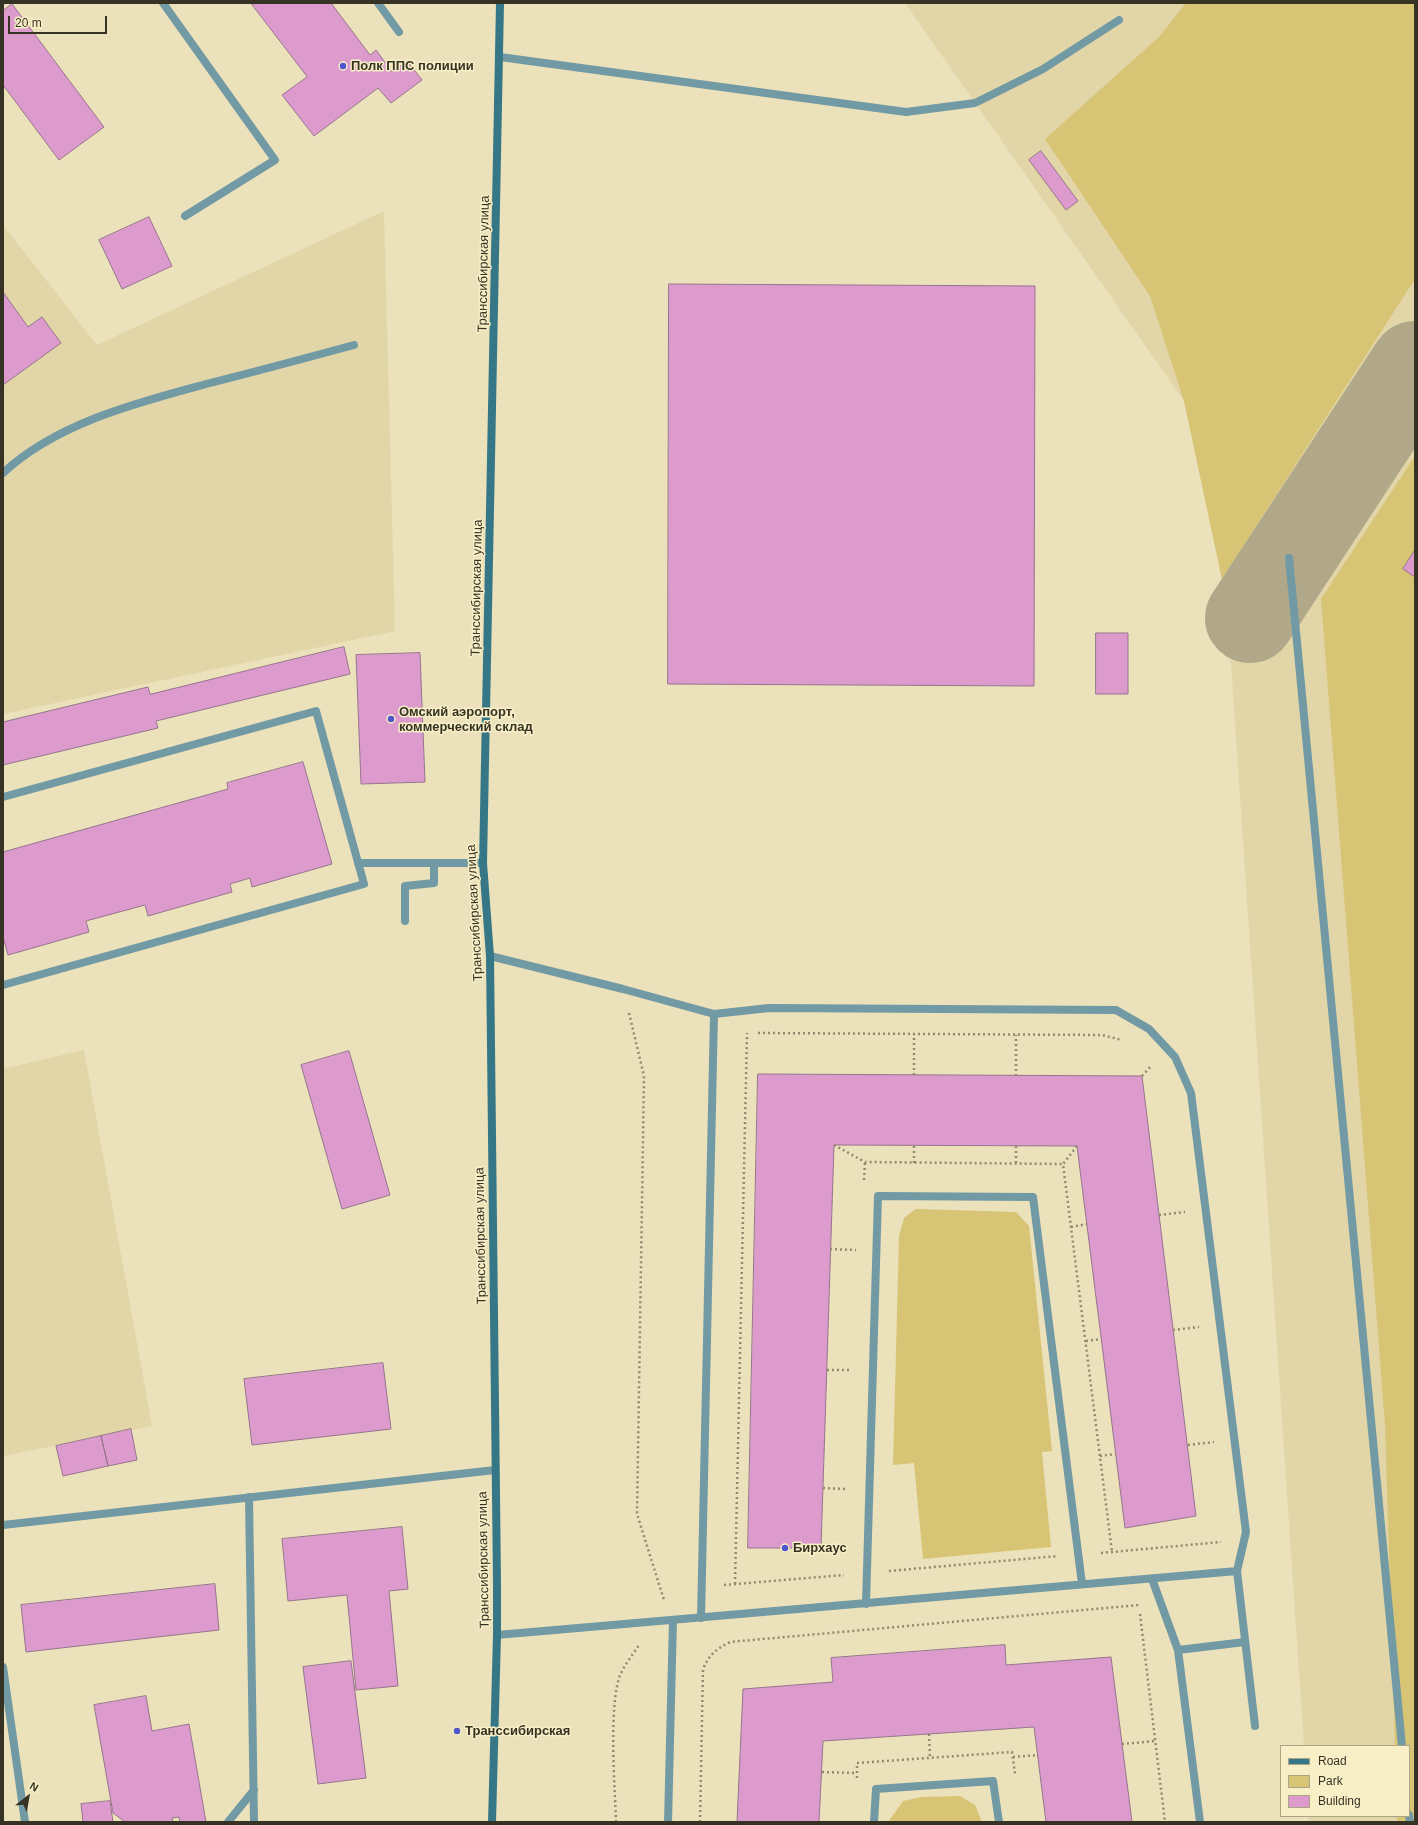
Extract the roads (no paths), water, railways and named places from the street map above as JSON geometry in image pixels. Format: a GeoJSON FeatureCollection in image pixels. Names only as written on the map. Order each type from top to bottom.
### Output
{"type":"FeatureCollection","features":[{"type":"Feature","properties":{"kind":"main road","name":"Транссибирская улица"},"geometry":{"type":"LineString","coordinates":[[492,1822],[497,1635],[490,956],[483,863],[500,3]]}},
{"type":"Feature","properties":{"kind":"lane"},"geometry":{"type":"LineString","coordinates":[[164,3],[275,160],[185,216]]}},
{"type":"Feature","properties":{"kind":"lane"},"geometry":{"type":"LineString","coordinates":[[378,3],[399,32]]}},
{"type":"Feature","properties":{"kind":"lane"},"geometry":{"type":"LineString","coordinates":[[500,57],[906,112],[975,103],[1043,69],[1119,20]]}},
{"type":"Feature","properties":{"kind":"lane"},"geometry":{"type":"LineString","coordinates":[[3,473],[19,458],[77,426],[129,405],[354,345]]}},
{"type":"Feature","properties":{"kind":"lane"},"geometry":{"type":"LineString","coordinates":[[1289,558],[1402,1745]]}},
{"type":"Feature","properties":{"kind":"lane"},"geometry":{"type":"LineString","coordinates":[[3,797],[316,710],[364,884],[3,984]]}},
{"type":"Feature","properties":{"kind":"lane"},"geometry":{"type":"LineString","coordinates":[[358,863],[483,863]]}},
{"type":"Feature","properties":{"kind":"lane"},"geometry":{"type":"LineString","coordinates":[[405,921],[405,886],[434,883],[434,863]]}},
{"type":"Feature","properties":{"kind":"lane"},"geometry":{"type":"LineString","coordinates":[[490,956],[623,989],[714,1014],[769,1008],[1116,1010],[1149,1029],[1175,1057],[1191,1093],[1246,1532],[1237,1571],[1256,1726]]}},
{"type":"Feature","properties":{"kind":"lane"},"geometry":{"type":"LineString","coordinates":[[701,1618],[714,1014]]}},
{"type":"Feature","properties":{"kind":"lane"},"geometry":{"type":"LineString","coordinates":[[866,1604],[878,1196],[1033,1197],[1082,1584]]}},
{"type":"Feature","properties":{"kind":"lane"},"geometry":{"type":"LineString","coordinates":[[3,1525],[495,1470]]}},
{"type":"Feature","properties":{"kind":"lane"},"geometry":{"type":"LineString","coordinates":[[249,1497],[254,1822]]}},
{"type":"Feature","properties":{"kind":"lane"},"geometry":{"type":"LineString","coordinates":[[497,1635],[1237,1571]]}},
{"type":"Feature","properties":{"kind":"lane"},"geometry":{"type":"LineString","coordinates":[[1152,1579],[1178,1650],[1200,1822]]}},
{"type":"Feature","properties":{"kind":"lane"},"geometry":{"type":"LineString","coordinates":[[668,1822],[673,1620]]}},
{"type":"Feature","properties":{"kind":"lane"},"geometry":{"type":"LineString","coordinates":[[1178,1650],[1245,1642]]}},
{"type":"Feature","properties":{"kind":"lane"},"geometry":{"type":"LineString","coordinates":[[3,1667],[26,1822]]}},
{"type":"Feature","properties":{"kind":"lane"},"geometry":{"type":"LineString","coordinates":[[874,1822],[876,1789],[994,1781],[999,1822]]}},
{"type":"Feature","properties":{"kind":"lane"},"geometry":{"type":"LineString","coordinates":[[228,1822],[254,1790]]}},
{"type":"Feature","properties":{"kind":"place","name":"Полк ППС полиции"},"geometry":{"type":"Point","coordinates":[343,66]}},
{"type":"Feature","properties":{"kind":"place","name":"Омский аэропорт, коммерческий склад"},"geometry":{"type":"Point","coordinates":[391,719]}},
{"type":"Feature","properties":{"kind":"place","name":"Бирхаус"},"geometry":{"type":"Point","coordinates":[785,1548]}},
{"type":"Feature","properties":{"kind":"place","name":"Транссибирская"},"geometry":{"type":"Point","coordinates":[457,1731]}}]}
